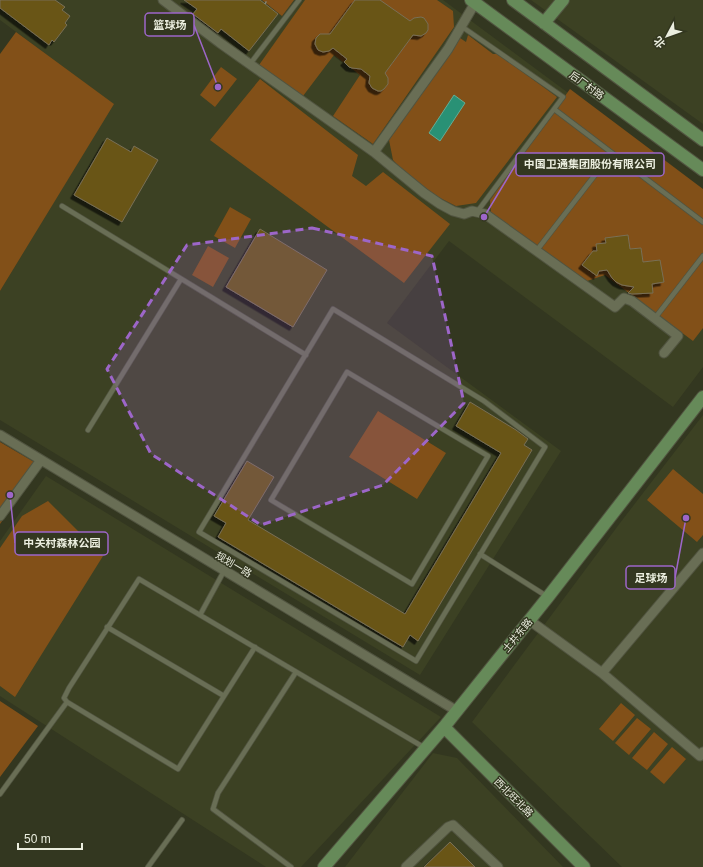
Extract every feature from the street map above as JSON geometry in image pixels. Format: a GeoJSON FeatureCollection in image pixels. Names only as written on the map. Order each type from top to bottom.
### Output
{"type":"FeatureCollection","features":[{"type":"Feature","properties":{"kind":"street"},"geometry":{"type":"LineString","coordinates":[[162,0],[374,152],[440,204],[453,211],[464,214],[472,211],[485,214],[615,307],[624,298],[632,301],[678,336],[664,353]]}},
{"type":"Feature","properties":{"kind":"street"},"geometry":{"type":"LineString","coordinates":[[513,0],[703,140]]}},
{"type":"Feature","properties":{"kind":"street"},"geometry":{"type":"LineString","coordinates":[[544,23],[563,0]]}},
{"type":"Feature","properties":{"kind":"street"},"geometry":{"type":"LineString","coordinates":[[374,152],[448,49],[473,2]]}},
{"type":"Feature","properties":{"kind":"street","name":"后厂村路"},"geometry":{"type":"LineString","coordinates":[[473,2],[703,170]]}},
{"type":"Feature","properties":{"kind":"street","name":"土井东路"},"geometry":{"type":"LineString","coordinates":[[324,867],[457,712],[703,397]]}},
{"type":"Feature","properties":{"kind":"street","name":"规划一路"},"geometry":{"type":"LineString","coordinates":[[0,435],[457,712]]}},
{"type":"Feature","properties":{"kind":"street"},"geometry":{"type":"LineString","coordinates":[[0,516],[41,460]]}},
{"type":"Feature","properties":{"kind":"street"},"geometry":{"type":"LineString","coordinates":[[602,673],[703,553]]}},
{"type":"Feature","properties":{"kind":"street"},"geometry":{"type":"LineString","coordinates":[[529,620],[602,673],[700,756],[703,752]]}},
{"type":"Feature","properties":{"kind":"street","name":"西北旺北路"},"geometry":{"type":"LineString","coordinates":[[444,727],[584,867]]}},
{"type":"Feature","properties":{"kind":"street"},"geometry":{"type":"LineString","coordinates":[[406,867],[448,827],[453,825],[498,867]]}},
{"type":"Feature","properties":{"kind":"lane"},"geometry":{"type":"LineString","coordinates":[[250,64],[299,0]]}},
{"type":"Feature","properties":{"kind":"lane"},"geometry":{"type":"LineString","coordinates":[[461,26],[563,97],[477,212]]}},
{"type":"Feature","properties":{"kind":"lane"},"geometry":{"type":"LineString","coordinates":[[554,109],[703,222]]}},
{"type":"Feature","properties":{"kind":"lane"},"geometry":{"type":"LineString","coordinates":[[537,250],[612,153]]}},
{"type":"Feature","properties":{"kind":"lane"},"geometry":{"type":"LineString","coordinates":[[62,206],[306,355]]}},
{"type":"Feature","properties":{"kind":"lane"},"geometry":{"type":"LineString","coordinates":[[655,318],[703,256]]}},
{"type":"Feature","properties":{"kind":"lane"},"geometry":{"type":"LineString","coordinates":[[88,430],[181,279]]}},
{"type":"Feature","properties":{"kind":"lane"},"geometry":{"type":"LineString","coordinates":[[333,309],[484,401],[545,447],[480,554],[416,661],[199,532],[333,309]]}},
{"type":"Feature","properties":{"kind":"lane"},"geometry":{"type":"LineString","coordinates":[[347,372],[488,456],[412,584],[271,500],[347,372]]}},
{"type":"Feature","properties":{"kind":"lane"},"geometry":{"type":"LineString","coordinates":[[480,554],[548,597]]}},
{"type":"Feature","properties":{"kind":"lane"},"geometry":{"type":"LineString","coordinates":[[200,615],[224,571]]}},
{"type":"Feature","properties":{"kind":"lane"},"geometry":{"type":"LineString","coordinates":[[255,647],[178,769],[67,702],[64,698],[138,579],[255,647],[426,748]]}},
{"type":"Feature","properties":{"kind":"lane"},"geometry":{"type":"LineString","coordinates":[[107,627],[224,696]]}},
{"type":"Feature","properties":{"kind":"lane"},"geometry":{"type":"LineString","coordinates":[[292,867],[213,809],[218,793],[296,672]]}},
{"type":"Feature","properties":{"kind":"lane"},"geometry":{"type":"LineString","coordinates":[[0,794],[67,702]]}},
{"type":"Feature","properties":{"kind":"lane"},"geometry":{"type":"LineString","coordinates":[[148,867],[182,820]]}},
{"type":"Feature","properties":{"kind":"path"},"geometry":{"type":"LineString","coordinates":[[265,4],[267,0]]}},
{"type":"Feature","properties":{"kind":"highlighted area"},"geometry":{"type":"Polygon","coordinates":[[[312,228],[432,256],[464,403],[383,485],[261,525],[151,454],[107,369],[187,245],[312,228]]]}},
{"type":"Feature","properties":{"kind":"shaded area"},"geometry":{"type":"Polygon","coordinates":[[[0,0],[443,0],[703,193],[703,367],[673,407],[449,241],[387,323],[561,451],[420,675],[0,420],[0,291],[113,104],[0,20],[0,0]]]}},
{"type":"Feature","properties":{"kind":"shaded area"},"geometry":{"type":"Polygon","coordinates":[[[262,0],[294,0],[282,16],[262,0]]]}},
{"type":"Feature","properties":{"kind":"shaded area"},"geometry":{"type":"Polygon","coordinates":[[[305,0],[437,0],[453,11],[454,27],[373,144],[333,116],[360,75],[334,55],[303,96],[259,65],[305,0]]]}},
{"type":"Feature","properties":{"kind":"shaded area"},"geometry":{"type":"Polygon","coordinates":[[[531,0],[703,0],[703,124],[531,0]]]}},
{"type":"Feature","properties":{"kind":"shaded area"},"geometry":{"type":"Polygon","coordinates":[[[16,32],[114,104],[0,291],[0,54],[16,32]]]}},
{"type":"Feature","properties":{"kind":"shaded area"},"geometry":{"type":"Polygon","coordinates":[[[468,35],[493,54],[498,54],[557,97],[476,203],[456,206],[434,195],[401,169],[393,160],[389,140],[460,38],[466,42],[468,35]]]}},
{"type":"Feature","properties":{"kind":"shaded area"},"geometry":{"type":"Polygon","coordinates":[[[221,67],[237,79],[215,107],[200,95],[221,67]]]}},
{"type":"Feature","properties":{"kind":"shaded area"},"geometry":{"type":"Polygon","coordinates":[[[260,79],[358,155],[352,176],[366,186],[383,172],[450,224],[404,283],[210,140],[260,79]]]}},
{"type":"Feature","properties":{"kind":"shaded area"},"geometry":{"type":"Polygon","coordinates":[[[570,89],[703,189],[703,328],[693,341],[605,275],[584,282],[491,213],[490,200],[570,89]]]}},
{"type":"Feature","properties":{"kind":"shaded area"},"geometry":{"type":"Polygon","coordinates":[[[454,95],[465,103],[440,141],[429,133],[454,95]]]}},
{"type":"Feature","properties":{"kind":"shaded area"},"geometry":{"type":"Polygon","coordinates":[[[230,207],[251,219],[235,248],[214,236],[230,207]]]}},
{"type":"Feature","properties":{"kind":"shaded area"},"geometry":{"type":"Polygon","coordinates":[[[208,246],[229,258],[213,287],[192,275],[208,246]]]}},
{"type":"Feature","properties":{"kind":"shaded area"},"geometry":{"type":"Polygon","coordinates":[[[378,411],[446,453],[417,499],[349,457],[378,411]]]}},
{"type":"Feature","properties":{"kind":"shaded area"},"geometry":{"type":"Polygon","coordinates":[[[703,415],[703,867],[622,867],[472,722],[620,523],[703,415]]]}},
{"type":"Feature","properties":{"kind":"shaded area"},"geometry":{"type":"Polygon","coordinates":[[[0,442],[41,466],[0,524],[0,442]]]}},
{"type":"Feature","properties":{"kind":"shaded area"},"geometry":{"type":"Polygon","coordinates":[[[673,469],[703,494],[703,535],[697,542],[647,500],[673,469]]]}},
{"type":"Feature","properties":{"kind":"shaded area"},"geometry":{"type":"Polygon","coordinates":[[[46,476],[441,717],[301,867],[266,867],[0,696],[0,541],[46,476]]]}},
{"type":"Feature","properties":{"kind":"shaded area"},"geometry":{"type":"Polygon","coordinates":[[[48,501],[103,556],[15,697],[0,686],[0,548],[22,516],[48,501]]]}},
{"type":"Feature","properties":{"kind":"shaded area"},"geometry":{"type":"Polygon","coordinates":[[[0,701],[38,726],[0,777],[0,701]]]}},
{"type":"Feature","properties":{"kind":"shaded area"},"geometry":{"type":"Polygon","coordinates":[[[621,703],[635,715],[613,741],[599,729],[621,703]]]}},
{"type":"Feature","properties":{"kind":"shaded area"},"geometry":{"type":"Polygon","coordinates":[[[637,718],[651,729],[629,755],[615,743],[637,718]]]}},
{"type":"Feature","properties":{"kind":"shaded area"},"geometry":{"type":"Polygon","coordinates":[[[654,732],[668,744],[647,770],[632,758],[654,732]]]}},
{"type":"Feature","properties":{"kind":"shaded area"},"geometry":{"type":"Polygon","coordinates":[[[672,747],[686,759],[664,784],[650,772],[672,747]]]}},
{"type":"Feature","properties":{"kind":"shaded area"},"geometry":{"type":"Polygon","coordinates":[[[433,753],[457,758],[563,867],[345,867],[433,753]]]}},
{"type":"Feature","properties":{"kind":"building"},"geometry":{"type":"Polygon","coordinates":[[[0,0],[55,0],[65,7],[62,10],[70,16],[65,23],[67,25],[54,42],[52,40],[49,45],[0,8],[0,0]]]}},
{"type":"Feature","properties":{"kind":"building"},"geometry":{"type":"Polygon","coordinates":[[[184,0],[260,0],[278,14],[249,51],[221,29],[218,33],[193,14],[197,9],[184,0]]]}},
{"type":"Feature","properties":{"kind":"building"},"geometry":{"type":"Polygon","coordinates":[[[355,0],[380,0],[410,21],[414,18],[421,17],[424,18],[428,24],[428,30],[426,33],[421,36],[413,35],[385,73],[388,78],[388,84],[381,91],[372,88],[369,83],[370,76],[361,69],[349,67],[344,62],[347,59],[333,48],[329,51],[323,52],[318,50],[315,44],[316,38],[320,34],[330,34],[355,0]]]}},
{"type":"Feature","properties":{"kind":"building"},"geometry":{"type":"Polygon","coordinates":[[[107,138],[131,152],[134,146],[158,160],[122,222],[74,195],[107,138]]]}},
{"type":"Feature","properties":{"kind":"building"},"geometry":{"type":"Polygon","coordinates":[[[260,229],[327,270],[293,327],[226,287],[260,229]]]}},
{"type":"Feature","properties":{"kind":"building"},"geometry":{"type":"Polygon","coordinates":[[[628,235],[630,249],[641,248],[643,262],[660,260],[664,282],[652,284],[653,293],[628,293],[634,287],[622,285],[616,282],[607,270],[599,271],[597,276],[582,265],[593,251],[597,251],[596,244],[606,243],[605,238],[628,235]]]}},
{"type":"Feature","properties":{"kind":"building"},"geometry":{"type":"Polygon","coordinates":[[[470,402],[528,439],[524,445],[532,450],[418,641],[410,635],[403,647],[218,537],[226,523],[214,516],[247,461],[274,477],[248,520],[405,614],[501,453],[456,426],[470,402]]]}},
{"type":"Feature","properties":{"kind":"building"},"geometry":{"type":"Polygon","coordinates":[[[450,842],[475,867],[424,867],[450,842]]]}},
{"type":"Feature","properties":{"kind":"place","name":"篮球场"},"geometry":{"type":"Point","coordinates":[218,87]}},
{"type":"Feature","properties":{"kind":"place","name":"中国卫通集团股份有限公司"},"geometry":{"type":"Point","coordinates":[484,217]}},
{"type":"Feature","properties":{"kind":"place","name":"中关村森林公园"},"geometry":{"type":"Point","coordinates":[10,495]}},
{"type":"Feature","properties":{"kind":"place","name":"足球场"},"geometry":{"type":"Point","coordinates":[686,518]}}]}
